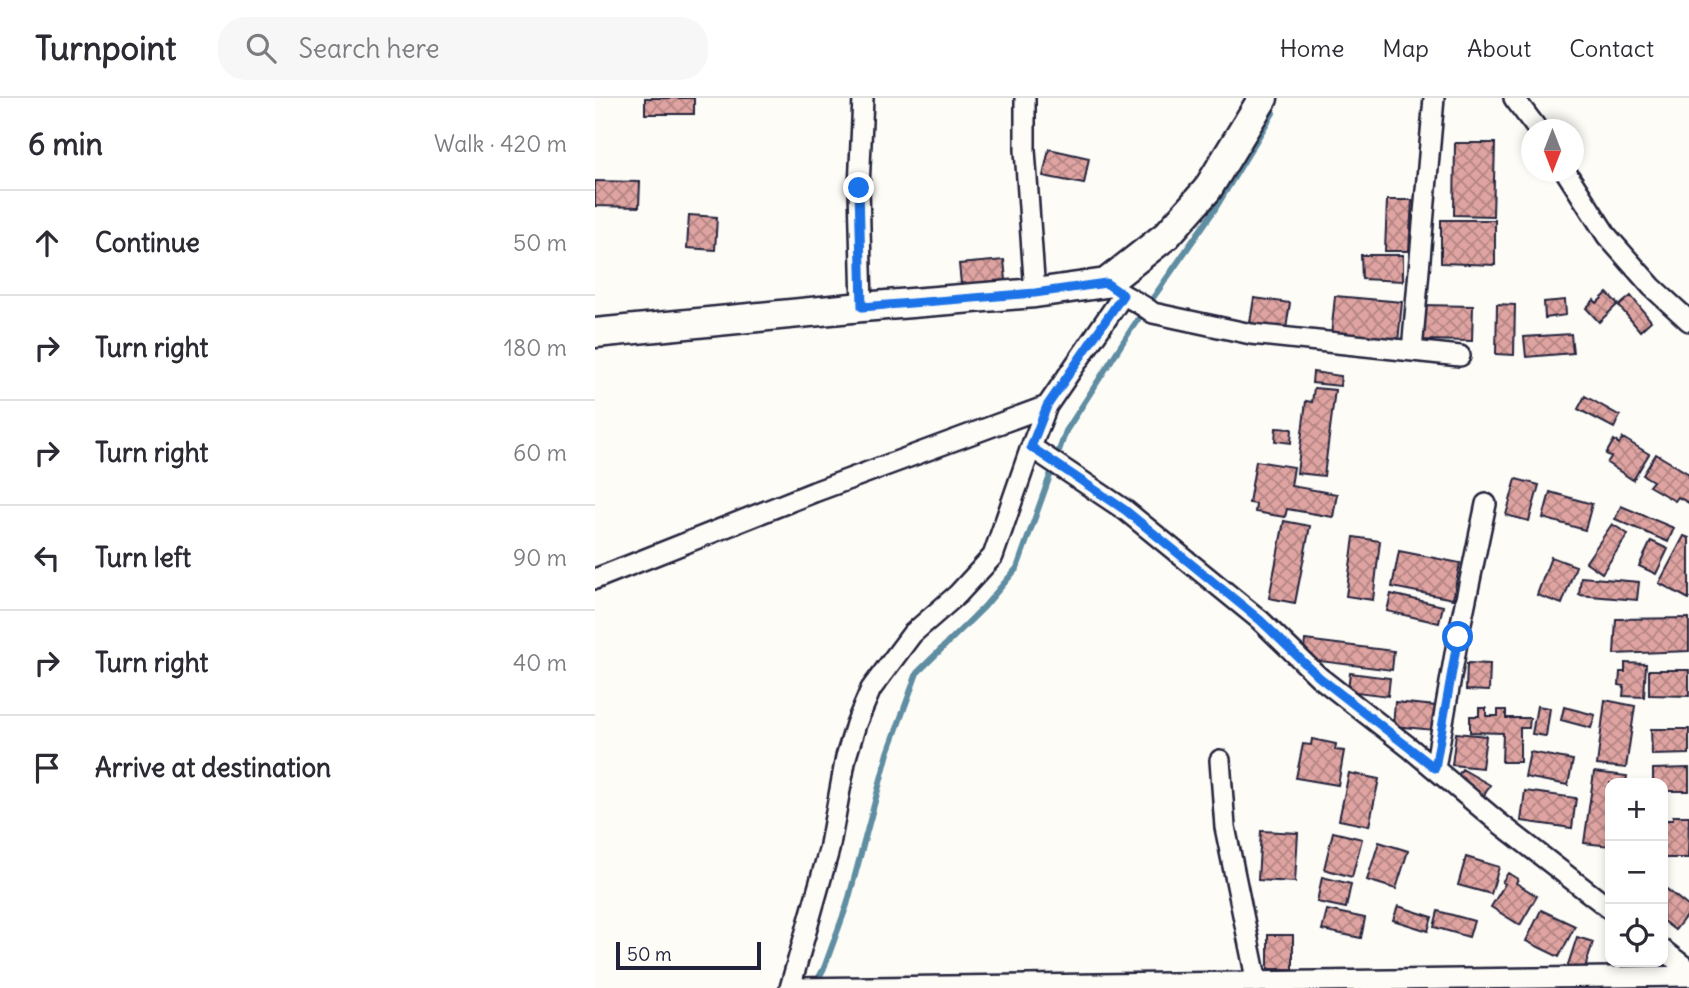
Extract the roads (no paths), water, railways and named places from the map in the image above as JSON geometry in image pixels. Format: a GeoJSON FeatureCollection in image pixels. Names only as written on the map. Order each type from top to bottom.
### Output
{"type":"FeatureCollection","features":[{"type":"Feature","properties":{"kind":"main road"},"geometry":{"type":"LineString","coordinates":[[595,333],[1035,293],[1131,298],[1167,235],[1207,190],[1263,98]]}},
{"type":"Feature","properties":{"kind":"street"},"geometry":{"type":"LineString","coordinates":[[862,307],[859,188],[863,98]]}},
{"type":"Feature","properties":{"kind":"street"},"geometry":{"type":"LineString","coordinates":[[1025,98],[1025,150],[1035,293]]}},
{"type":"Feature","properties":{"kind":"street"},"geometry":{"type":"LineString","coordinates":[[1412,351],[1434,98]]}},
{"type":"Feature","properties":{"kind":"street"},"geometry":{"type":"LineString","coordinates":[[1514,98],[1530,119]]}},
{"type":"Feature","properties":{"kind":"street"},"geometry":{"type":"LineString","coordinates":[[1572,182],[1607,236],[1652,287],[1689,321]]}},
{"type":"Feature","properties":{"kind":"street"},"geometry":{"type":"LineString","coordinates":[[1460,356],[1251,334],[1131,298],[1047,406],[1036,450],[993,556],[958,594],[912,634],[871,689],[846,757],[829,850],[794,988],[1689,976]]}},
{"type":"Feature","properties":{"kind":"street"},"geometry":{"type":"LineString","coordinates":[[595,579],[814,492],[1047,406]]}},
{"type":"Feature","properties":{"kind":"street"},"geometry":{"type":"LineString","coordinates":[[1036,450],[1125,510],[1204,573],[1260,620],[1319,677],[1605,905]]}},
{"type":"Feature","properties":{"kind":"street"},"geometry":{"type":"LineString","coordinates":[[1435,768],[1458,637],[1486,504]]}},
{"type":"Feature","properties":{"kind":"street"},"geometry":{"type":"LineString","coordinates":[[1220,760],[1225,827],[1257,983]]}},
{"type":"Feature","properties":{"kind":"street"},"geometry":{"type":"LineString","coordinates":[[1668,954],[1689,970]]}},
{"type":"Feature","properties":{"kind":"waterway"},"geometry":{"type":"LineString","coordinates":[[815,985],[847,905],[888,753],[917,673],[984,607],[1017,568],[1066,431],[1132,328],[1215,209],[1273,113]]}}]}
